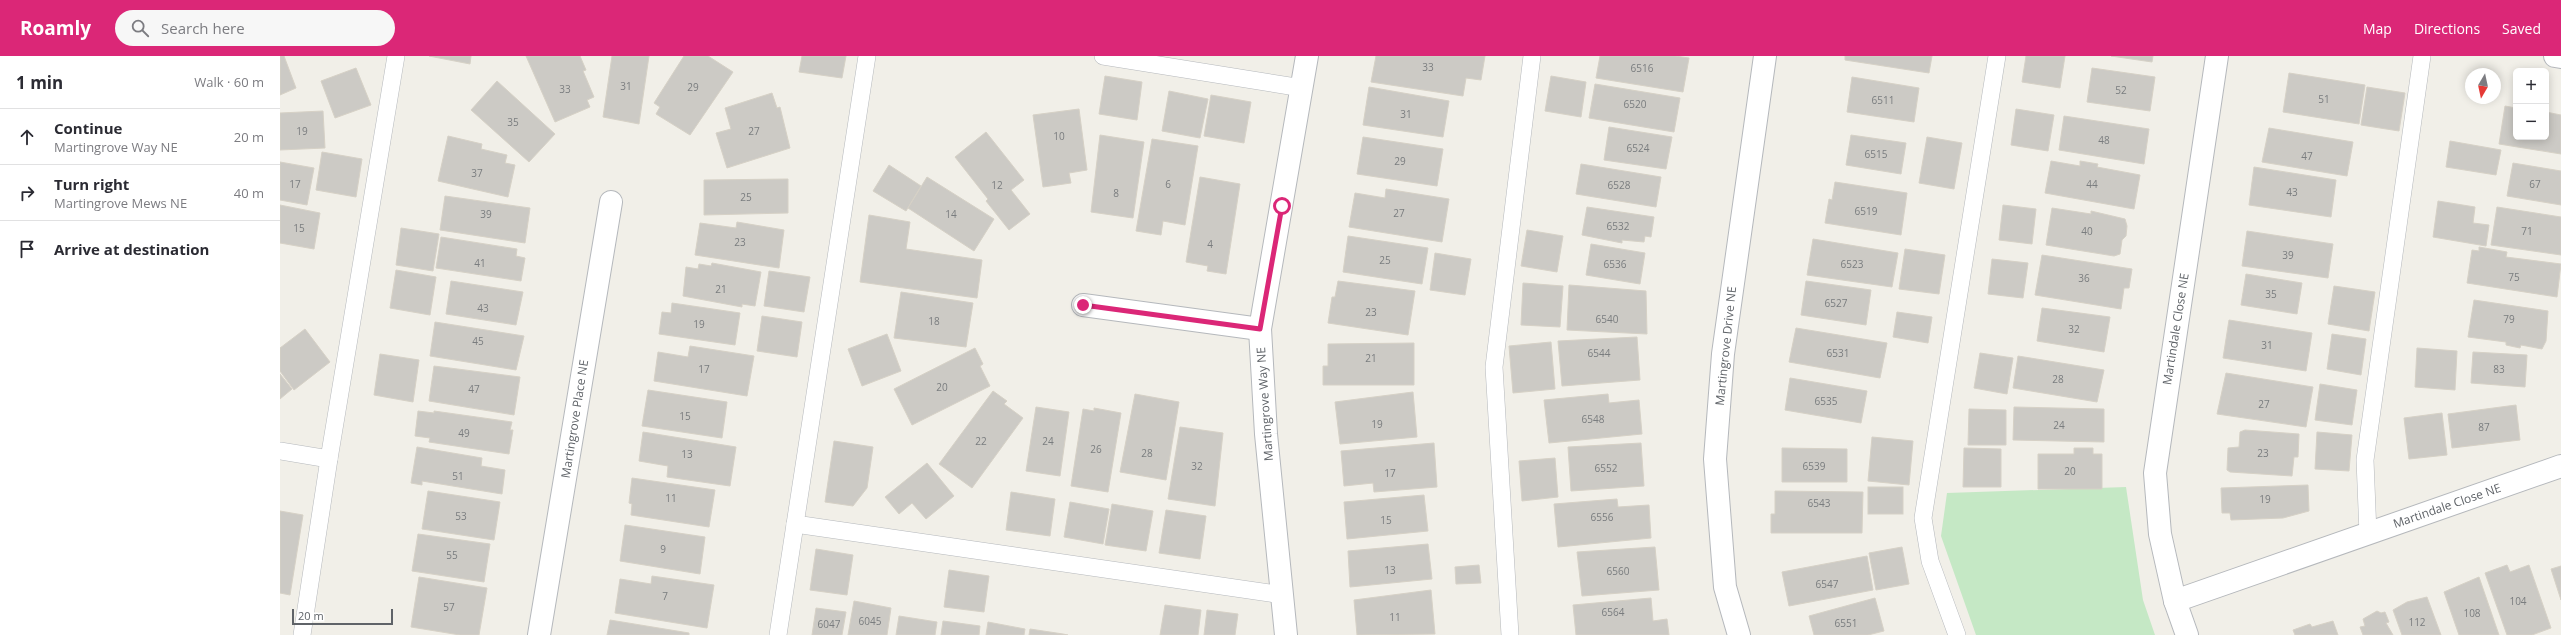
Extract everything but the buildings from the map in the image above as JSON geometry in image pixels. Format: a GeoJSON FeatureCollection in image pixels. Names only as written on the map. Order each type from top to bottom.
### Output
{"type":"FeatureCollection","features":[{"type":"Feature","properties":{"kind":"street","name":"Martingrove Way NE"},"geometry":{"type":"LineString","coordinates":[[1286,635],[1266,434],[1260,329],[1307,56]]}},
{"type":"Feature","properties":{"kind":"street","name":"Martingrove Drive NE"},"geometry":{"type":"LineString","coordinates":[[1739,635],[1725,586],[1715,459],[1723,354],[1765,56]]}},
{"type":"Feature","properties":{"kind":"street","name":"Martindale Close NE"},"geometry":{"type":"LineString","coordinates":[[2187,635],[2175,601],[2160,534],[2155,473],[2217,56]]}},
{"type":"Feature","properties":{"kind":"street"},"geometry":{"type":"LineString","coordinates":[[2555,56],[2561,57]]}},
{"type":"Feature","properties":{"kind":"street","name":"Martingrove Place NE"},"geometry":{"type":"LineString","coordinates":[[540,635],[612,202]]}},
{"type":"Feature","properties":{"kind":"street"},"geometry":{"type":"LineString","coordinates":[[1083,305],[1260,329]]}},
{"type":"Feature","properties":{"kind":"street","name":"Martindale Close NE"},"geometry":{"type":"LineString","coordinates":[[2175,601],[2561,466]]}},
{"type":"Feature","properties":{"kind":"lane"},"geometry":{"type":"LineString","coordinates":[[302,635],[328,459],[396,56]]}},
{"type":"Feature","properties":{"kind":"lane"},"geometry":{"type":"LineString","coordinates":[[778,635],[867,56]]}},
{"type":"Feature","properties":{"kind":"lane"},"geometry":{"type":"LineString","coordinates":[[1103,56],[1302,88]]}},
{"type":"Feature","properties":{"kind":"lane"},"geometry":{"type":"LineString","coordinates":[[1510,635],[1494,367],[1532,56]]}},
{"type":"Feature","properties":{"kind":"lane"},"geometry":{"type":"LineString","coordinates":[[1957,635],[1930,561],[1923,518],[1997,56]]}},
{"type":"Feature","properties":{"kind":"lane"},"geometry":{"type":"LineString","coordinates":[[2368,534],[2364,460],[2422,56]]}},
{"type":"Feature","properties":{"kind":"lane"},"geometry":{"type":"LineString","coordinates":[[280,451],[328,459]]}},
{"type":"Feature","properties":{"kind":"lane"},"geometry":{"type":"LineString","coordinates":[[795,524],[1283,595]]}},
{"type":"Feature","properties":{"kind":"green space"},"geometry":{"type":"Polygon","coordinates":[[[2126,487],[2143,600],[2155,635],[1976,635],[1941,536],[1947,493],[2126,487]]]}},
{"type":"Feature","properties":{"kind":"route"},"geometry":{"type":"LineString","coordinates":[[1083,305],[1260,329],[1282,206]]}}]}
